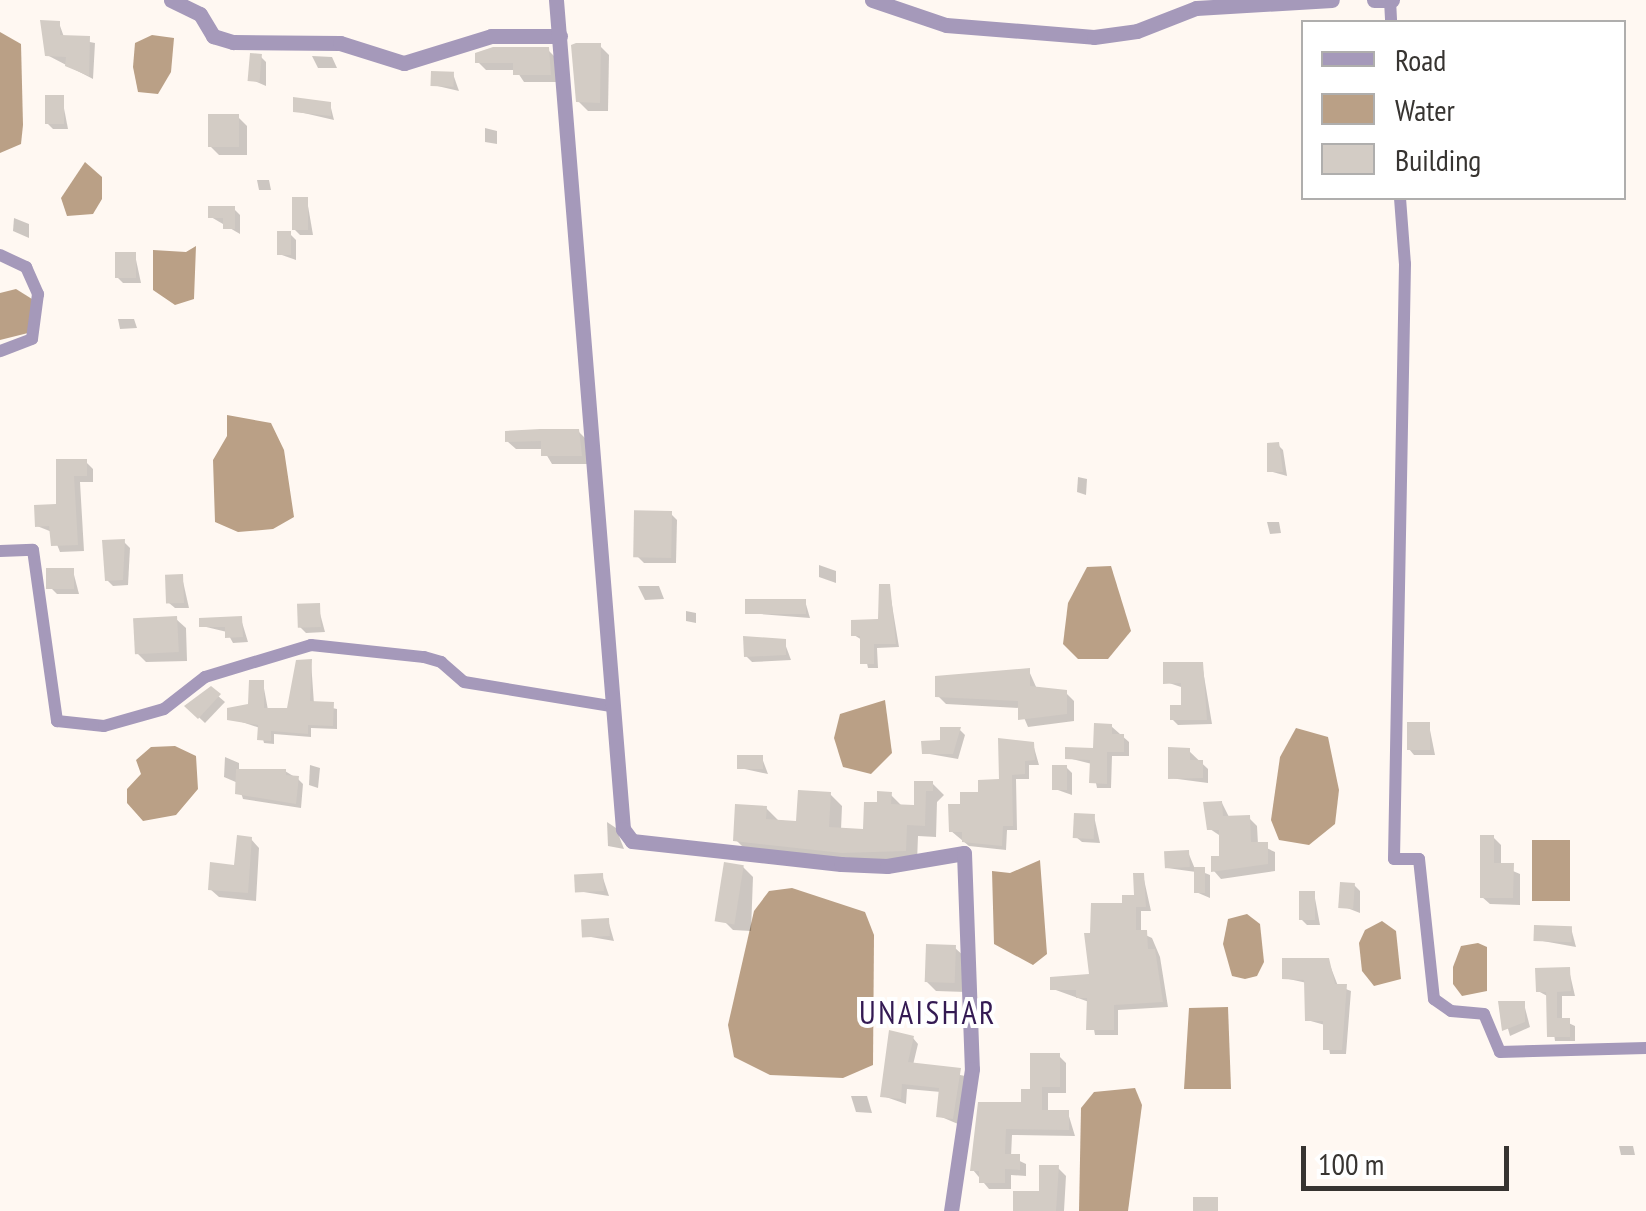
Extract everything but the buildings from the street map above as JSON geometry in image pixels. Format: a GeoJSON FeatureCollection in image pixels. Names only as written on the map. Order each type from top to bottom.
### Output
{"type":"FeatureCollection","features":[{"type":"Feature","properties":{"kind":"street"},"geometry":{"type":"LineString","coordinates":[[171,0],[200,14],[213,36],[233,42],[340,43],[404,63],[490,36],[560,36]]}},
{"type":"Feature","properties":{"kind":"street"},"geometry":{"type":"LineString","coordinates":[[556,0],[595,426],[618,808],[632,842],[887,866],[964,853],[972,1069],[950,1211]]}},
{"type":"Feature","properties":{"kind":"street"},"geometry":{"type":"LineString","coordinates":[[872,0],[946,25],[1094,37],[1138,31],[1196,8],[1332,0]]}},
{"type":"Feature","properties":{"kind":"street"},"geometry":{"type":"LineString","coordinates":[[1374,0],[1391,0]]}},
{"type":"Feature","properties":{"kind":"street"},"geometry":{"type":"LineString","coordinates":[[1400,200],[1405,264],[1394,859],[1419,859],[1434,999],[1451,1011],[1484,1014],[1500,1052],[1646,1048]]}},
{"type":"Feature","properties":{"kind":"street"},"geometry":{"type":"LineString","coordinates":[[0,255],[26,267],[38,294],[32,339],[0,351]]}},
{"type":"Feature","properties":{"kind":"street"},"geometry":{"type":"LineString","coordinates":[[0,550],[33,550],[57,721],[104,726],[164,709],[205,677],[312,645],[424,657],[441,662],[464,682],[612,706]]}},
{"type":"Feature","properties":{"kind":"water"},"geometry":{"type":"Polygon","coordinates":[[[0,32],[21,44],[23,125],[21,144],[0,153],[0,32]]]}},
{"type":"Feature","properties":{"kind":"water"},"geometry":{"type":"Polygon","coordinates":[[[152,35],[174,38],[171,72],[158,94],[138,92],[133,67],[135,43],[152,35]]]}},
{"type":"Feature","properties":{"kind":"water"},"geometry":{"type":"Polygon","coordinates":[[[85,162],[102,177],[102,199],[93,214],[67,216],[61,198],[85,162]]]}},
{"type":"Feature","properties":{"kind":"water"},"geometry":{"type":"Polygon","coordinates":[[[196,246],[194,299],[175,305],[153,290],[153,250],[186,252],[196,246]]]}},
{"type":"Feature","properties":{"kind":"water"},"geometry":{"type":"Polygon","coordinates":[[[16,289],[32,299],[28,333],[0,340],[0,293],[16,289]]]}},
{"type":"Feature","properties":{"kind":"water"},"geometry":{"type":"Polygon","coordinates":[[[227,415],[271,423],[284,450],[294,517],[273,529],[238,532],[215,522],[213,460],[227,436],[227,415]]]}},
{"type":"Feature","properties":{"kind":"water"},"geometry":{"type":"Polygon","coordinates":[[[1111,566],[1131,631],[1108,659],[1078,659],[1063,644],[1068,603],[1087,567],[1111,566]]]}},
{"type":"Feature","properties":{"kind":"water"},"geometry":{"type":"Polygon","coordinates":[[[885,700],[892,753],[871,774],[843,767],[834,738],[840,714],[885,700]]]}},
{"type":"Feature","properties":{"kind":"water"},"geometry":{"type":"Polygon","coordinates":[[[1296,728],[1328,737],[1339,790],[1335,824],[1309,845],[1279,840],[1271,820],[1280,757],[1296,728]]]}},
{"type":"Feature","properties":{"kind":"water"},"geometry":{"type":"Polygon","coordinates":[[[175,746],[196,756],[198,789],[176,815],[143,821],[127,803],[127,789],[141,774],[136,760],[151,747],[175,746]]]}},
{"type":"Feature","properties":{"kind":"water"},"geometry":{"type":"Polygon","coordinates":[[[1532,840],[1570,840],[1570,901],[1532,901],[1532,840]]]}},
{"type":"Feature","properties":{"kind":"water"},"geometry":{"type":"Polygon","coordinates":[[[1040,860],[1047,954],[1033,965],[994,944],[992,871],[1010,873],[1040,860]]]}},
{"type":"Feature","properties":{"kind":"water"},"geometry":{"type":"Polygon","coordinates":[[[792,888],[865,912],[874,935],[873,1065],[843,1078],[770,1075],[734,1057],[728,1025],[754,911],[769,891],[792,888]]]}},
{"type":"Feature","properties":{"kind":"water"},"geometry":{"type":"Polygon","coordinates":[[[1247,914],[1260,924],[1264,962],[1257,976],[1245,979],[1232,976],[1223,944],[1228,919],[1247,914]]]}},
{"type":"Feature","properties":{"kind":"water"},"geometry":{"type":"Polygon","coordinates":[[[1382,921],[1396,931],[1401,979],[1374,986],[1362,971],[1359,943],[1365,930],[1382,921]]]}},
{"type":"Feature","properties":{"kind":"water"},"geometry":{"type":"Polygon","coordinates":[[[1478,943],[1487,947],[1487,991],[1462,996],[1453,984],[1453,967],[1461,946],[1478,943]]]}},
{"type":"Feature","properties":{"kind":"water"},"geometry":{"type":"Polygon","coordinates":[[[1228,1007],[1231,1089],[1184,1089],[1189,1008],[1228,1007]]]}},
{"type":"Feature","properties":{"kind":"water"},"geometry":{"type":"Polygon","coordinates":[[[1135,1088],[1142,1105],[1128,1211],[1079,1211],[1081,1108],[1094,1092],[1135,1088]]]}},
{"type":"Feature","properties":{"kind":"district","name":"UNAISHAR"},"geometry":{"type":"Point","coordinates":[928,1012]}}]}
